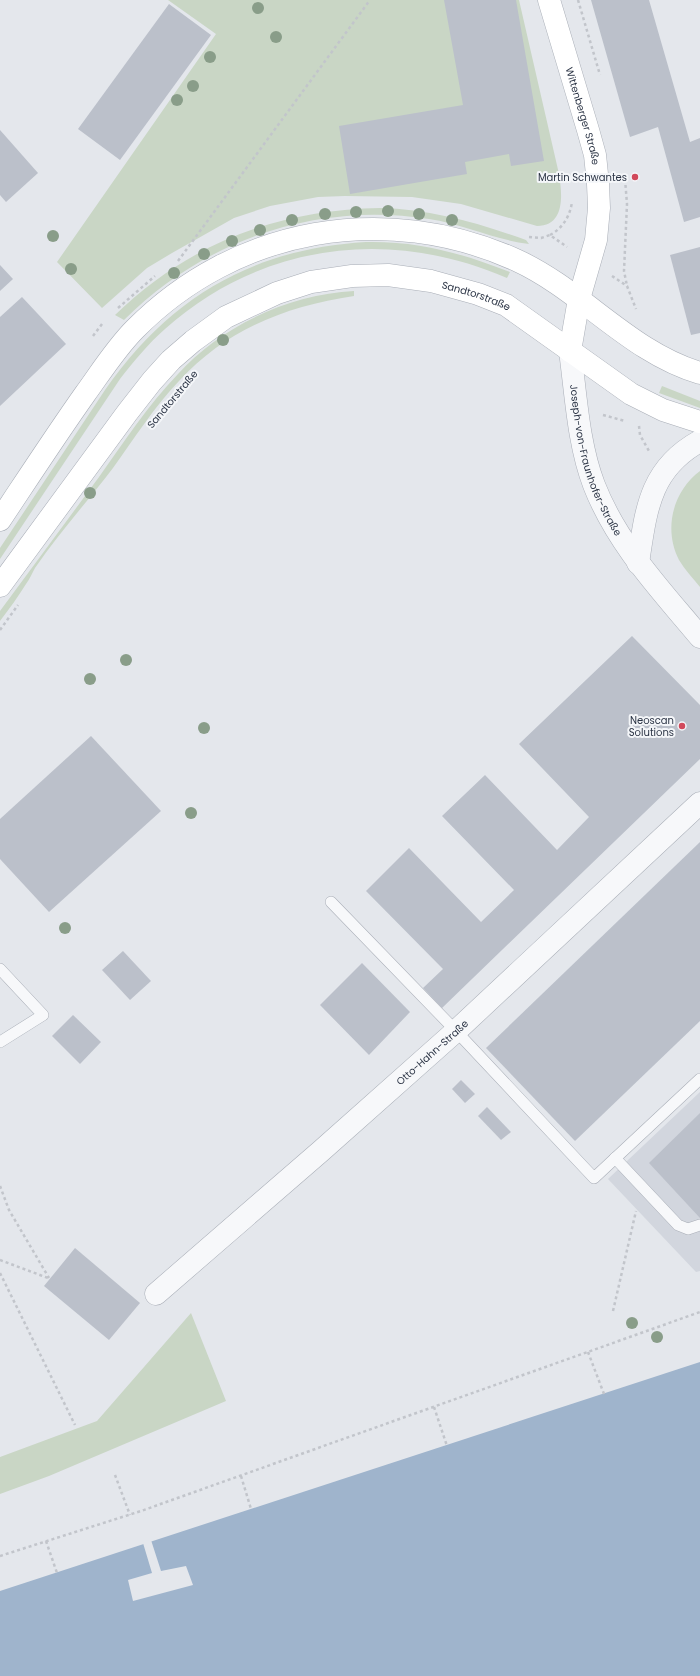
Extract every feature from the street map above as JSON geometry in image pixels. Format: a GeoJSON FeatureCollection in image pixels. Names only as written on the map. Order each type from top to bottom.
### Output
{"type":"FeatureCollection","features":[{"type":"Feature","properties":{"kind":"main road","name":"Wittenberger Straße"},"geometry":{"type":"LineString","coordinates":[[549,0],[595,155],[598,184],[599,208],[597,232],[579,299],[570,351]]}},
{"type":"Feature","properties":{"kind":"main road"},"geometry":{"type":"LineString","coordinates":[[0,520],[102,370],[117,349],[134,330],[163,303],[186,286],[233,260],[257,249],[297,238],[339,230],[377,228],[427,233],[476,245],[526,265],[579,299],[646,348],[668,361],[700,373]]}},
{"type":"Feature","properties":{"kind":"main road","name":"Sandtorstraße"},"geometry":{"type":"LineString","coordinates":[[0,586],[128,413],[162,370],[182,350],[209,328],[226,317],[263,299],[298,286],[352,276],[388,275],[431,281],[478,294],[506,305],[612,382],[647,404],[680,417],[700,422]]}},
{"type":"Feature","properties":{"kind":"street","name":"Joseph-von-Fraunhofer-Straße"},"geometry":{"type":"LineString","coordinates":[[570,351],[579,420],[586,458],[594,484],[613,527],[638,563],[700,636]]}},
{"type":"Feature","properties":{"kind":"street"},"geometry":{"type":"LineString","coordinates":[[638,563],[646,514],[655,487],[665,469],[676,456],[700,441]]}},
{"type":"Feature","properties":{"kind":"street","name":"Otto-Hahn-Straße"},"geometry":{"type":"LineString","coordinates":[[156,1294],[321,1151],[456,1030],[700,802]]}},
{"type":"Feature","properties":{"kind":"lane"},"geometry":{"type":"LineString","coordinates":[[331,902],[456,1030],[594,1178],[700,1079]]}},
{"type":"Feature","properties":{"kind":"lane"},"geometry":{"type":"LineString","coordinates":[[0,969],[42,1015],[0,1042]]}},
{"type":"Feature","properties":{"kind":"lane"},"geometry":{"type":"LineString","coordinates":[[615,1158],[678,1225],[688,1228],[700,1225]]}},
{"type":"Feature","properties":{"kind":"path"},"geometry":{"type":"LineString","coordinates":[[178,261],[370,0]]}},
{"type":"Feature","properties":{"kind":"path"},"geometry":{"type":"LineString","coordinates":[[541,238],[557,231],[565,221],[573,199]]}},
{"type":"Feature","properties":{"kind":"path"},"geometry":{"type":"LineString","coordinates":[[550,235],[555,238]]}},
{"type":"Feature","properties":{"kind":"path"},"geometry":{"type":"LineString","coordinates":[[616,280],[627,286],[637,311]]}},
{"type":"Feature","properties":{"kind":"path"},"geometry":{"type":"LineString","coordinates":[[641,420],[639,424],[640,435],[651,454]]}},
{"type":"Feature","properties":{"kind":"path"},"geometry":{"type":"LineString","coordinates":[[0,630],[21,601]]}},
{"type":"Feature","properties":{"kind":"path"},"geometry":{"type":"LineString","coordinates":[[0,1186],[9,1210],[49,1278],[0,1260]]}},
{"type":"Feature","properties":{"kind":"path"},"geometry":{"type":"LineString","coordinates":[[613,1311],[642,1187]]}},
{"type":"Feature","properties":{"kind":"path"},"geometry":{"type":"LineString","coordinates":[[0,1274],[74,1425]]}},
{"type":"Feature","properties":{"kind":"path"},"geometry":{"type":"LineString","coordinates":[[0,1556],[130,1515],[700,1312]]}},
{"type":"Feature","properties":{"kind":"path"},"geometry":{"type":"LineString","coordinates":[[588,1352],[604,1394]]}},
{"type":"Feature","properties":{"kind":"path"},"geometry":{"type":"LineString","coordinates":[[434,1407],[447,1446]]}},
{"type":"Feature","properties":{"kind":"path"},"geometry":{"type":"LineString","coordinates":[[115,1475],[130,1515]]}},
{"type":"Feature","properties":{"kind":"path"},"geometry":{"type":"LineString","coordinates":[[241,1476],[252,1509]]}},
{"type":"Feature","properties":{"kind":"path"},"geometry":{"type":"LineString","coordinates":[[46,1541],[57,1573]]}},
{"type":"Feature","properties":{"kind":"shaded area"},"geometry":{"type":"Polygon","coordinates":[[[700,1092],[700,1271],[696,1272],[608,1179],[700,1092]]]}},
{"type":"Feature","properties":{"kind":"green space"},"geometry":{"type":"Polygon","coordinates":[[[168,0],[519,0],[559,174],[561,199],[557,215],[553,221],[546,225],[537,226],[461,204],[412,197],[318,197],[270,206],[234,218],[147,268],[102,308],[57,262],[216,34],[168,0]]]}},
{"type":"Feature","properties":{"kind":"green space"},"geometry":{"type":"Polygon","coordinates":[[[380,208],[418,211],[454,218],[526,240],[529,244],[504,239],[442,221],[429,219],[387,215],[345,216],[304,222],[264,233],[226,248],[190,268],[155,292],[124,320],[115,315],[143,290],[173,268],[204,250],[237,235],[306,215],[342,210],[380,208]]]}},
{"type":"Feature","properties":{"kind":"green space"},"geometry":{"type":"Polygon","coordinates":[[[366,242],[385,242],[422,246],[474,259],[510,272],[507,278],[463,262],[418,252],[373,249],[328,252],[285,262],[242,278],[202,300],[165,329],[141,353],[120,379],[0,559],[0,548],[105,390],[130,357],[157,329],[186,304],[217,284],[250,267],[286,255],[325,247],[366,242]]]}},
{"type":"Feature","properties":{"kind":"green space"},"geometry":{"type":"Polygon","coordinates":[[[354,291],[354,296],[305,306],[259,323],[237,334],[197,363],[170,391],[153,412],[113,468],[44,555],[20,594],[0,621],[0,611],[137,424],[167,386],[195,357],[236,327],[282,306],[306,298],[330,293],[354,291]]]}},
{"type":"Feature","properties":{"kind":"green space"},"geometry":{"type":"Polygon","coordinates":[[[662,386],[700,401],[700,408],[659,393],[662,386]]]}},
{"type":"Feature","properties":{"kind":"green space"},"geometry":{"type":"Polygon","coordinates":[[[700,471],[700,587],[686,571],[679,560],[674,548],[671,523],[673,511],[683,489],[700,471]]]}},
{"type":"Feature","properties":{"kind":"green space"},"geometry":{"type":"Polygon","coordinates":[[[191,1313],[226,1401],[49,1476],[0,1494],[0,1457],[97,1421],[191,1313]]]}},
{"type":"Feature","properties":{"kind":"water"},"geometry":{"type":"Polygon","coordinates":[[[700,1362],[700,1676],[0,1676],[0,1591],[700,1362]]]}},
{"type":"Feature","properties":{"kind":"pier"},"geometry":{"type":"Polygon","coordinates":[[[151,1540],[161,1571],[186,1566],[193,1585],[133,1601],[128,1580],[152,1573],[143,1543],[151,1540]]]}},
{"type":"Feature","properties":{"kind":"building"},"geometry":{"type":"Polygon","coordinates":[[[444,0],[516,0],[544,161],[511,166],[509,154],[465,162],[467,174],[350,194],[339,126],[463,105],[444,0]]]}},
{"type":"Feature","properties":{"kind":"building"},"geometry":{"type":"Polygon","coordinates":[[[591,0],[649,0],[690,142],[700,138],[700,217],[684,222],[658,127],[630,137],[591,0]]]}},
{"type":"Feature","properties":{"kind":"building"},"geometry":{"type":"Polygon","coordinates":[[[169,4],[211,35],[120,160],[78,129],[169,4]]]}},
{"type":"Feature","properties":{"kind":"building"},"geometry":{"type":"Polygon","coordinates":[[[0,130],[38,173],[6,202],[0,195],[0,130]]]}},
{"type":"Feature","properties":{"kind":"building"},"geometry":{"type":"Polygon","coordinates":[[[700,247],[700,333],[691,335],[670,255],[700,247]]]}},
{"type":"Feature","properties":{"kind":"building"},"geometry":{"type":"Polygon","coordinates":[[[0,265],[13,279],[0,291],[0,265]]]}},
{"type":"Feature","properties":{"kind":"building"},"geometry":{"type":"Polygon","coordinates":[[[22,297],[66,344],[0,406],[0,317],[22,297]]]}},
{"type":"Feature","properties":{"kind":"building"},"geometry":{"type":"Polygon","coordinates":[[[632,636],[700,705],[700,759],[442,1008],[423,988],[443,969],[366,891],[409,848],[481,922],[514,890],[442,816],[485,775],[557,850],[589,817],[519,744],[632,636]]]}},
{"type":"Feature","properties":{"kind":"building"},"geometry":{"type":"Polygon","coordinates":[[[91,736],[161,811],[49,912],[0,859],[0,819],[91,736]]]}},
{"type":"Feature","properties":{"kind":"building"},"geometry":{"type":"Polygon","coordinates":[[[700,842],[700,1021],[575,1141],[486,1048],[700,842]]]}},
{"type":"Feature","properties":{"kind":"building"},"geometry":{"type":"Polygon","coordinates":[[[123,951],[151,981],[130,1000],[102,970],[123,951]]]}},
{"type":"Feature","properties":{"kind":"building"},"geometry":{"type":"Polygon","coordinates":[[[362,963],[410,1012],[369,1055],[320,1005],[362,963]]]}},
{"type":"Feature","properties":{"kind":"building"},"geometry":{"type":"Polygon","coordinates":[[[73,1015],[101,1042],[80,1064],[52,1036],[73,1015]]]}},
{"type":"Feature","properties":{"kind":"building"},"geometry":{"type":"Polygon","coordinates":[[[461,1080],[475,1094],[465,1103],[452,1089],[461,1080]]]}},
{"type":"Feature","properties":{"kind":"building"},"geometry":{"type":"Polygon","coordinates":[[[487,1107],[511,1132],[501,1140],[478,1116],[487,1107]]]}},
{"type":"Feature","properties":{"kind":"building"},"geometry":{"type":"Polygon","coordinates":[[[700,1113],[700,1218],[649,1163],[700,1113]]]}},
{"type":"Feature","properties":{"kind":"building"},"geometry":{"type":"Polygon","coordinates":[[[75,1248],[140,1303],[109,1340],[44,1286],[75,1248]]]}},
{"type":"Feature","properties":{"kind":"place","name":"Martin Schwantes"},"geometry":{"type":"Point","coordinates":[635,177]}},
{"type":"Feature","properties":{"kind":"place","name":"Neoscan Solutions"},"geometry":{"type":"Point","coordinates":[682,726]}}]}
